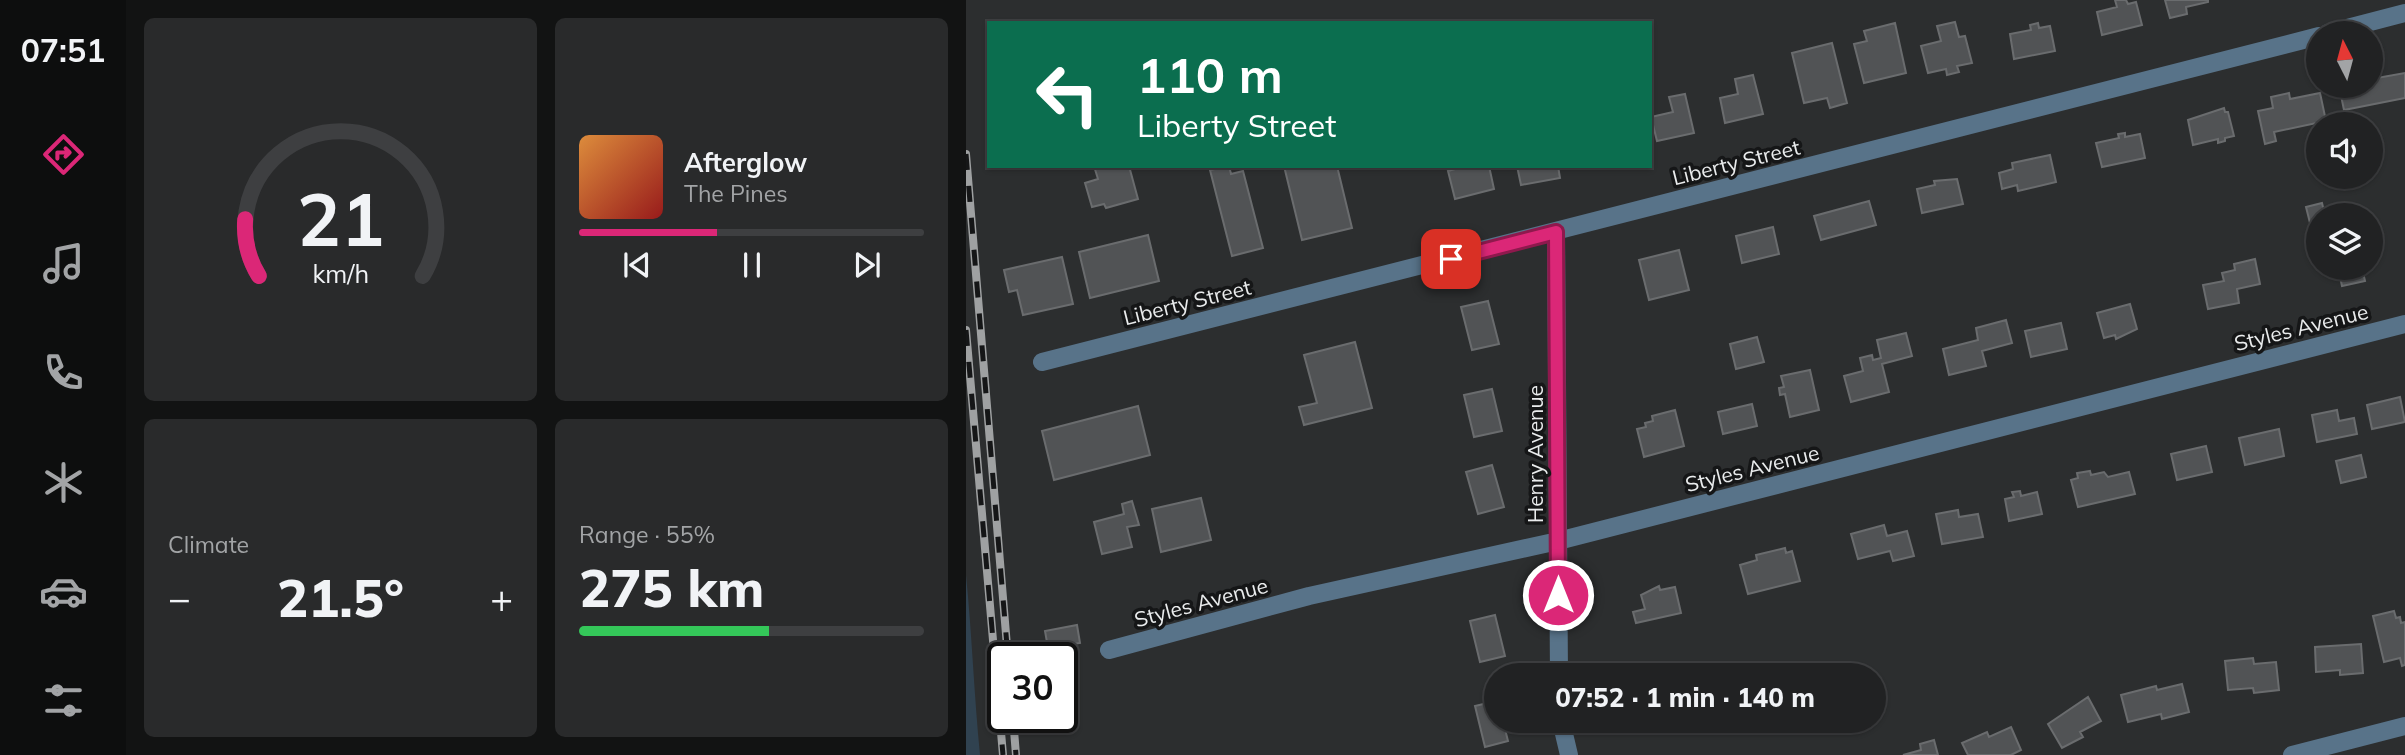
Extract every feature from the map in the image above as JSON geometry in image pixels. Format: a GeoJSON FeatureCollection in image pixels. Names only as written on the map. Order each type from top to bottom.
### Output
{"type":"FeatureCollection","features":[{"type":"Feature","properties":{"kind":"street"},"geometry":{"type":"LineString","coordinates":[[2374,21],[2405,13]]}},
{"type":"Feature","properties":{"kind":"street","name":"Liberty Street"},"geometry":{"type":"LineString","coordinates":[[1042,362],[2306,39]]}},
{"type":"Feature","properties":{"kind":"street","name":"Henry Avenue"},"geometry":{"type":"LineString","coordinates":[[1556,232],[1559,663]]}},
{"type":"Feature","properties":{"kind":"street","name":"Styles Avenue"},"geometry":{"type":"LineString","coordinates":[[1109,650],[1309,596],[1558,541],[2405,324]]}},
{"type":"Feature","properties":{"kind":"street"},"geometry":{"type":"LineString","coordinates":[[2292,755],[2405,726]]}},
{"type":"Feature","properties":{"kind":"street"},"geometry":{"type":"LineString","coordinates":[[1564,733],[1569,755]]}},
{"type":"Feature","properties":{"kind":"shaded area"},"geometry":{"type":"Polygon","coordinates":[[[966,575],[976,710],[980,755],[966,755],[966,575]]]}},
{"type":"Feature","properties":{"kind":"building"},"geometry":{"type":"Polygon","coordinates":[[[2115,0],[2126,0],[2128,4],[2136,2],[2142,25],[2102,35],[2097,12],[2117,7],[2115,0]]]}},
{"type":"Feature","properties":{"kind":"building"},"geometry":{"type":"Polygon","coordinates":[[[2165,0],[2208,2],[2186,7],[2187,14],[2170,18],[2165,0]]]}},
{"type":"Feature","properties":{"kind":"building"},"geometry":{"type":"Polygon","coordinates":[[[1955,22],[1959,37],[1965,36],[1972,63],[1957,66],[1959,72],[1947,75],[1946,69],[1928,73],[1921,46],[1941,41],[1937,26],[1955,22]]]}},
{"type":"Feature","properties":{"kind":"building"},"geometry":{"type":"Polygon","coordinates":[[[1895,23],[1906,73],[1864,83],[1854,44],[1867,41],[1864,31],[1895,23]]]}},
{"type":"Feature","properties":{"kind":"building"},"geometry":{"type":"Polygon","coordinates":[[[2038,23],[2039,28],[2050,26],[2055,51],[2014,59],[2010,34],[2031,30],[2030,25],[2038,23]]]}},
{"type":"Feature","properties":{"kind":"building"},"geometry":{"type":"Polygon","coordinates":[[[1832,43],[1847,103],[1830,108],[1827,98],[1804,103],[1792,53],[1832,43]]]}},
{"type":"Feature","properties":{"kind":"building"},"geometry":{"type":"Polygon","coordinates":[[[2405,73],[2405,98],[2344,110],[2342,98],[2384,98],[2384,77],[2405,73]]]}},
{"type":"Feature","properties":{"kind":"building"},"geometry":{"type":"Polygon","coordinates":[[[1753,75],[1763,114],[1725,123],[1720,98],[1738,94],[1735,79],[1753,75]]]}},
{"type":"Feature","properties":{"kind":"building"},"geometry":{"type":"Polygon","coordinates":[[[2289,93],[2290,99],[2306,96],[2306,98],[2321,98],[2324,112],[2306,112],[2306,125],[2274,132],[2276,141],[2265,144],[2258,111],[2273,108],[2271,97],[2289,93]]]}},
{"type":"Feature","properties":{"kind":"building"},"geometry":{"type":"Polygon","coordinates":[[[1685,94],[1694,133],[1657,141],[1652,117],[1673,112],[1669,97],[1685,94]]]}},
{"type":"Feature","properties":{"kind":"building"},"geometry":{"type":"Polygon","coordinates":[[[2224,108],[2225,112],[2228,112],[2234,136],[2218,143],[2218,139],[2193,145],[2188,120],[2224,108]]]}},
{"type":"Feature","properties":{"kind":"building"},"geometry":{"type":"Polygon","coordinates":[[[2125,133],[2125,137],[2140,134],[2145,158],[2102,167],[2096,143],[2119,138],[2118,134],[2125,133]]]}},
{"type":"Feature","properties":{"kind":"building"},"geometry":{"type":"Polygon","coordinates":[[[2050,155],[2056,182],[2018,191],[2017,185],[2002,189],[1999,173],[2013,169],[2012,163],[2050,155]]]}},
{"type":"Feature","properties":{"kind":"building"},"geometry":{"type":"Polygon","coordinates":[[[1095,168],[1130,168],[1138,199],[1106,208],[1104,204],[1092,207],[1085,183],[1098,179],[1095,168]]]}},
{"type":"Feature","properties":{"kind":"building"},"geometry":{"type":"Polygon","coordinates":[[[1230,168],[1231,174],[1243,171],[1263,248],[1232,256],[1210,170],[1230,168]]]}},
{"type":"Feature","properties":{"kind":"building"},"geometry":{"type":"Polygon","coordinates":[[[1284,168],[1337,168],[1352,228],[1302,240],[1284,168]]]}},
{"type":"Feature","properties":{"kind":"building"},"geometry":{"type":"Polygon","coordinates":[[[1459,168],[1489,168],[1494,189],[1455,199],[1448,171],[1459,168]]]}},
{"type":"Feature","properties":{"kind":"building"},"geometry":{"type":"Polygon","coordinates":[[[1517,168],[1558,168],[1560,178],[1521,185],[1517,168]]]}},
{"type":"Feature","properties":{"kind":"building"},"geometry":{"type":"Polygon","coordinates":[[[1957,179],[1963,204],[1922,213],[1917,189],[1935,185],[1934,181],[1957,179]]]}},
{"type":"Feature","properties":{"kind":"building"},"geometry":{"type":"Polygon","coordinates":[[[1869,201],[1876,225],[1821,240],[1814,216],[1869,201]]]}},
{"type":"Feature","properties":{"kind":"building"},"geometry":{"type":"Polygon","coordinates":[[[1773,227],[1779,254],[1742,263],[1736,236],[1773,227]]]}},
{"type":"Feature","properties":{"kind":"building"},"geometry":{"type":"Polygon","coordinates":[[[1148,235],[1159,281],[1090,298],[1079,252],[1148,235]]]}},
{"type":"Feature","properties":{"kind":"building"},"geometry":{"type":"Polygon","coordinates":[[[1679,250],[1689,290],[1649,300],[1639,260],[1679,250]]]}},
{"type":"Feature","properties":{"kind":"building"},"geometry":{"type":"Polygon","coordinates":[[[1062,257],[1073,304],[1023,315],[1017,290],[1009,292],[1004,270],[1062,257]]]}},
{"type":"Feature","properties":{"kind":"building"},"geometry":{"type":"Polygon","coordinates":[[[2255,259],[2260,284],[2237,289],[2239,303],[2208,309],[2203,285],[2224,281],[2222,273],[2235,270],[2234,264],[2255,259]]]}},
{"type":"Feature","properties":{"kind":"building"},"geometry":{"type":"Polygon","coordinates":[[[2341,280],[2365,280],[2365,281],[2342,286],[2341,280]]]}},
{"type":"Feature","properties":{"kind":"building"},"geometry":{"type":"Polygon","coordinates":[[[1488,301],[1499,344],[1472,350],[1461,307],[1488,301]]]}},
{"type":"Feature","properties":{"kind":"building"},"geometry":{"type":"Polygon","coordinates":[[[2130,304],[2137,329],[2116,339],[2115,335],[2104,338],[2097,313],[2130,304]]]}},
{"type":"Feature","properties":{"kind":"building"},"geometry":{"type":"Polygon","coordinates":[[[2006,320],[2012,343],[1982,351],[1986,366],[1949,375],[1943,349],[1978,340],[1976,328],[2006,320]]]}},
{"type":"Feature","properties":{"kind":"building"},"geometry":{"type":"Polygon","coordinates":[[[2061,323],[2067,349],[2031,357],[2025,331],[2061,323]]]}},
{"type":"Feature","properties":{"kind":"building"},"geometry":{"type":"Polygon","coordinates":[[[1906,333],[1912,356],[1882,364],[1889,392],[1851,402],[1844,376],[1863,371],[1860,358],[1872,355],[1873,360],[1881,358],[1877,340],[1906,333]]]}},
{"type":"Feature","properties":{"kind":"building"},"geometry":{"type":"Polygon","coordinates":[[[1757,337],[1764,362],[1736,369],[1730,344],[1757,337]]]}},
{"type":"Feature","properties":{"kind":"building"},"geometry":{"type":"Polygon","coordinates":[[[1355,342],[1372,408],[1304,425],[1299,407],[1317,403],[1304,355],[1355,342]]]}},
{"type":"Feature","properties":{"kind":"building"},"geometry":{"type":"Polygon","coordinates":[[[1810,370],[1819,410],[1790,417],[1785,394],[1780,395],[1779,388],[1784,387],[1781,376],[1810,370]]]}},
{"type":"Feature","properties":{"kind":"building"},"geometry":{"type":"Polygon","coordinates":[[[1492,389],[1502,431],[1474,437],[1464,395],[1492,389]]]}},
{"type":"Feature","properties":{"kind":"building"},"geometry":{"type":"Polygon","coordinates":[[[2400,397],[2405,422],[2372,429],[2367,405],[2400,397]]]}},
{"type":"Feature","properties":{"kind":"building"},"geometry":{"type":"Polygon","coordinates":[[[1752,404],[1757,426],[1723,434],[1718,412],[1752,404]]]}},
{"type":"Feature","properties":{"kind":"building"},"geometry":{"type":"Polygon","coordinates":[[[1138,406],[1150,455],[1054,480],[1042,431],[1138,406]]]}},
{"type":"Feature","properties":{"kind":"building"},"geometry":{"type":"Polygon","coordinates":[[[1675,410],[1684,446],[1644,457],[1637,429],[1646,427],[1645,423],[1653,421],[1652,416],[1675,410]]]}},
{"type":"Feature","properties":{"kind":"building"},"geometry":{"type":"Polygon","coordinates":[[[2337,410],[2339,421],[2354,418],[2357,434],[2317,442],[2312,415],[2337,410]]]}},
{"type":"Feature","properties":{"kind":"building"},"geometry":{"type":"Polygon","coordinates":[[[2279,429],[2284,456],[2245,465],[2239,438],[2279,429]]]}},
{"type":"Feature","properties":{"kind":"building"},"geometry":{"type":"Polygon","coordinates":[[[2206,446],[2212,472],[2177,480],[2171,454],[2206,446]]]}},
{"type":"Feature","properties":{"kind":"building"},"geometry":{"type":"Polygon","coordinates":[[[2361,455],[2366,477],[2341,483],[2336,461],[2361,455]]]}},
{"type":"Feature","properties":{"kind":"building"},"geometry":{"type":"Polygon","coordinates":[[[1492,465],[1504,507],[1478,514],[1466,472],[1492,465]]]}},
{"type":"Feature","properties":{"kind":"building"},"geometry":{"type":"Polygon","coordinates":[[[2090,471],[2091,475],[2104,472],[2108,477],[2129,472],[2135,494],[2078,507],[2071,480],[2078,478],[2077,473],[2090,471]]]}},
{"type":"Feature","properties":{"kind":"building"},"geometry":{"type":"Polygon","coordinates":[[[2020,491],[2021,496],[2037,492],[2042,514],[2009,521],[2005,499],[2014,497],[2012,492],[2020,491]]]}},
{"type":"Feature","properties":{"kind":"building"},"geometry":{"type":"Polygon","coordinates":[[[1201,498],[1211,540],[1161,552],[1152,509],[1201,498]]]}},
{"type":"Feature","properties":{"kind":"building"},"geometry":{"type":"Polygon","coordinates":[[[1132,501],[1139,525],[1127,527],[1132,547],[1102,554],[1094,522],[1124,514],[1122,504],[1132,501]]]}},
{"type":"Feature","properties":{"kind":"building"},"geometry":{"type":"Polygon","coordinates":[[[1958,510],[1959,517],[1978,514],[1983,537],[1942,544],[1936,514],[1958,510]]]}},
{"type":"Feature","properties":{"kind":"building"},"geometry":{"type":"Polygon","coordinates":[[[1884,525],[1887,536],[1907,531],[1914,556],[1893,561],[1890,551],[1858,559],[1851,534],[1884,525]]]}},
{"type":"Feature","properties":{"kind":"building"},"geometry":{"type":"Polygon","coordinates":[[[1785,548],[1786,553],[1792,551],[1800,581],[1748,594],[1740,565],[1757,560],[1756,555],[1785,548]]]}},
{"type":"Feature","properties":{"kind":"building"},"geometry":{"type":"Polygon","coordinates":[[[1659,586],[1660,590],[1675,587],[1681,613],[1636,623],[1633,612],[1645,609],[1641,595],[1659,586]]]}},
{"type":"Feature","properties":{"kind":"building"},"geometry":{"type":"Polygon","coordinates":[[[2394,611],[2396,618],[2400,617],[2401,623],[2405,622],[2405,665],[2402,666],[2400,658],[2384,662],[2373,616],[2394,611]]]}},
{"type":"Feature","properties":{"kind":"building"},"geometry":{"type":"Polygon","coordinates":[[[1495,615],[1505,656],[1480,662],[1470,621],[1495,615]]]}},
{"type":"Feature","properties":{"kind":"building"},"geometry":{"type":"Polygon","coordinates":[[[1077,625],[1080,643],[1047,642],[1045,631],[1077,625]]]}},
{"type":"Feature","properties":{"kind":"building"},"geometry":{"type":"Polygon","coordinates":[[[2361,644],[2363,673],[2340,675],[2340,670],[2316,672],[2315,647],[2361,644]]]}},
{"type":"Feature","properties":{"kind":"building"},"geometry":{"type":"Polygon","coordinates":[[[2253,658],[2254,664],[2276,662],[2279,690],[2254,693],[2253,688],[2228,690],[2225,661],[2253,658]]]}},
{"type":"Feature","properties":{"kind":"building"},"geometry":{"type":"Polygon","coordinates":[[[2182,684],[2189,712],[2162,719],[2161,714],[2128,722],[2121,695],[2156,686],[2157,690],[2182,684]]]}},
{"type":"Feature","properties":{"kind":"building"},"geometry":{"type":"Polygon","coordinates":[[[2088,697],[2101,721],[2080,732],[2083,737],[2062,748],[2048,724],[2088,697]]]}},
{"type":"Feature","properties":{"kind":"building"},"geometry":{"type":"Polygon","coordinates":[[[1484,704],[1484,733],[1506,733],[1508,741],[1485,747],[1475,706],[1484,704]]]}},
{"type":"Feature","properties":{"kind":"building"},"geometry":{"type":"Polygon","coordinates":[[[2011,727],[2021,750],[2011,755],[1968,755],[1962,743],[1987,732],[1989,737],[2011,727]]]}},
{"type":"Feature","properties":{"kind":"building"},"geometry":{"type":"Polygon","coordinates":[[[1934,740],[1938,755],[1903,755],[1921,750],[1920,744],[1934,740]]]}},
{"type":"Feature","properties":{"kind":"railway"},"geometry":{"type":"LineString","coordinates":[[966,154],[1007,642]]}},
{"type":"Feature","properties":{"kind":"railway"},"geometry":{"type":"LineString","coordinates":[[966,330],[1003,755]]}},
{"type":"Feature","properties":{"kind":"railway"},"geometry":{"type":"LineString","coordinates":[[1014,733],[1016,755]]}},
{"type":"Feature","properties":{"kind":"route"},"geometry":{"type":"LineString","coordinates":[[1451,259],[1556,232],[1558,595]]}}]}
